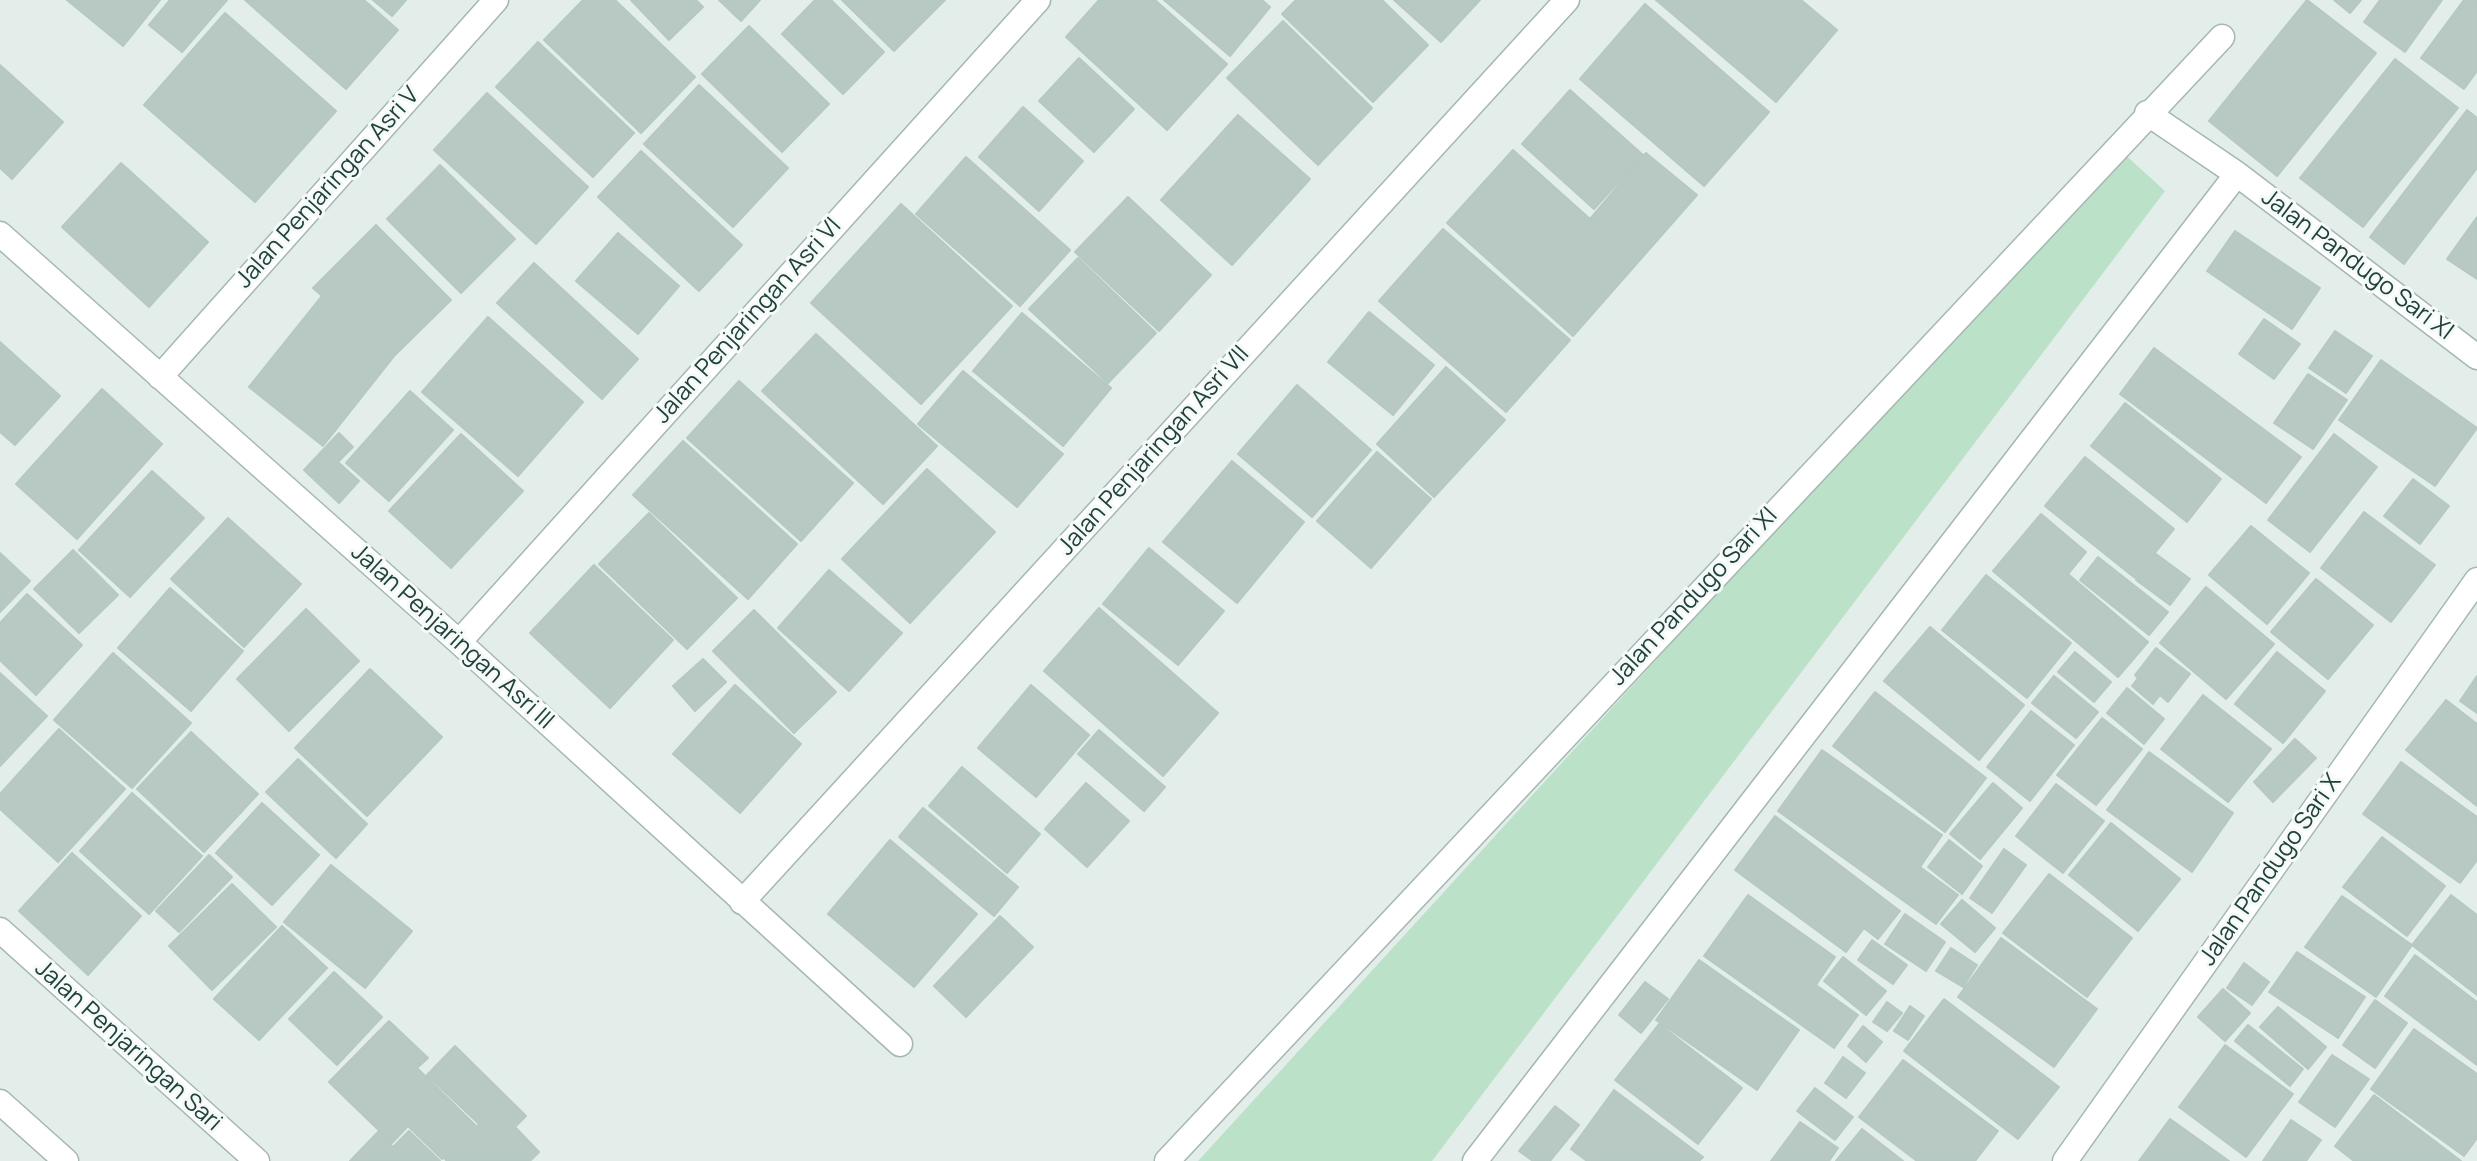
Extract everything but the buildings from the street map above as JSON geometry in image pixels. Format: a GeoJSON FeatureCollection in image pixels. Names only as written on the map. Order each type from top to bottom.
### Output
{"type":"FeatureCollection","features":[{"type":"Feature","properties":{"kind":"street","name":"Jalan Penjaringan Asri V"},"geometry":{"type":"LineString","coordinates":[[160,377],[496,0]]}},
{"type":"Feature","properties":{"kind":"street","name":"Jalan Penjaringan Asri VI"},"geometry":{"type":"LineString","coordinates":[[459,642],[1038,0]]}},
{"type":"Feature","properties":{"kind":"street","name":"Jalan Penjaringan Asri VII"},"geometry":{"type":"LineString","coordinates":[[742,902],[1567,0]]}},
{"type":"Feature","properties":{"kind":"street"},"geometry":{"type":"LineString","coordinates":[[2147,113],[2222,37]]}},
{"type":"Feature","properties":{"kind":"street","name":"Jalan Pandugo Sari XI"},"geometry":{"type":"LineString","coordinates":[[1167,1161],[2147,113],[2237,174],[2477,357]]}},
{"type":"Feature","properties":{"kind":"street","name":"Jalan Pandugo Sari XI"},"geometry":{"type":"LineString","coordinates":[[1475,1161],[2237,174]]}},
{"type":"Feature","properties":{"kind":"street","name":"Jalan Penjaringan Asri III"},"geometry":{"type":"LineString","coordinates":[[0,234],[459,642],[900,1044]]}},
{"type":"Feature","properties":{"kind":"street","name":"Jalan Pandugo Sari X"},"geometry":{"type":"LineString","coordinates":[[2065,1161],[2477,580]]}},
{"type":"Feature","properties":{"kind":"street","name":"Jalan Penjaringan Sari"},"geometry":{"type":"LineString","coordinates":[[0,930],[257,1161]]}},
{"type":"Feature","properties":{"kind":"street"},"geometry":{"type":"LineString","coordinates":[[0,1102],[66,1161]]}},
{"type":"Feature","properties":{"kind":"green space"},"geometry":{"type":"Polygon","coordinates":[[[2121,151],[2165,191],[1432,1161],[1198,1161],[2121,151]]]}}]}
